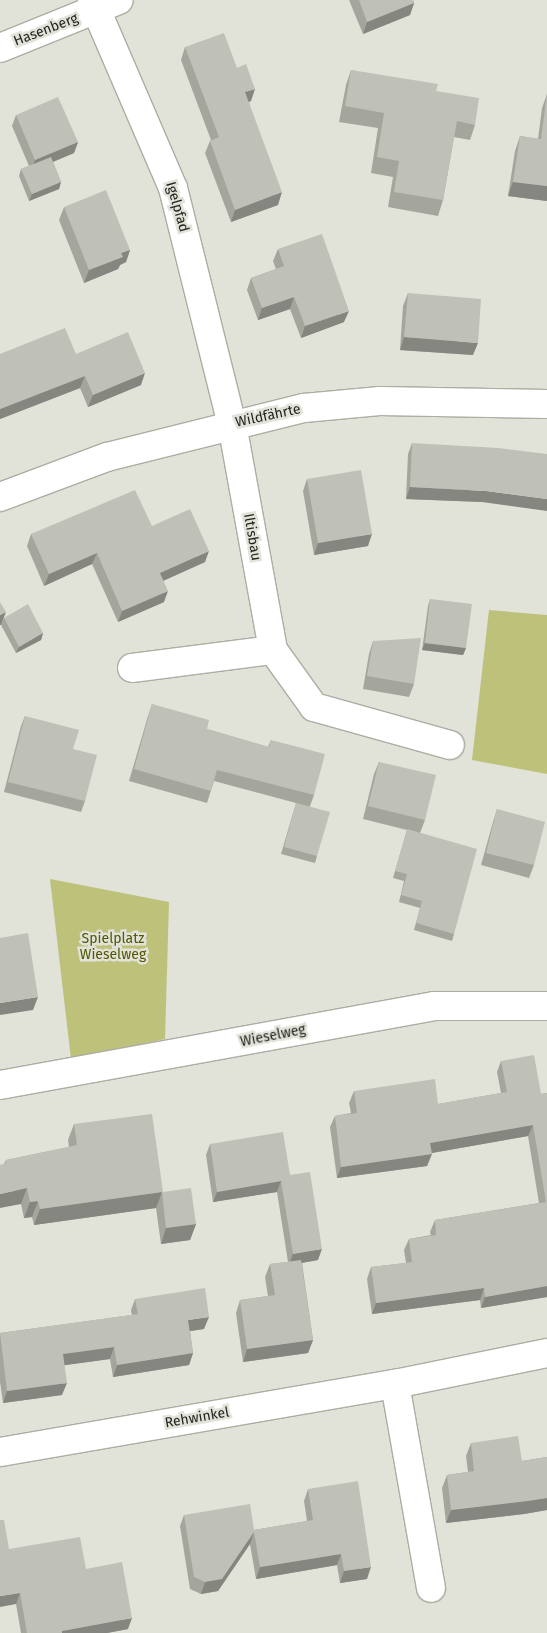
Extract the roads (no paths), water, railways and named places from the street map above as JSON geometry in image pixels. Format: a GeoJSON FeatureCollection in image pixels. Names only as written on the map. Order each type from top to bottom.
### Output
{"type":"FeatureCollection","features":[{"type":"Feature","properties":{"kind":"street","name":"Hasenberg"},"geometry":{"type":"LineString","coordinates":[[0,48],[103,3]]}},
{"type":"Feature","properties":{"kind":"street","name":"Igelpfad"},"geometry":{"type":"LineString","coordinates":[[103,3],[173,188],[232,424]]}},
{"type":"Feature","properties":{"kind":"street","name":"Wildfährte"},"geometry":{"type":"LineString","coordinates":[[0,497],[107,457],[232,424],[304,408],[380,402],[547,404]]}},
{"type":"Feature","properties":{"kind":"street","name":"Iltisbau"},"geometry":{"type":"LineString","coordinates":[[232,424],[273,650],[314,707],[450,745]]}},
{"type":"Feature","properties":{"kind":"street"},"geometry":{"type":"LineString","coordinates":[[132,668],[273,650]]}},
{"type":"Feature","properties":{"kind":"street","name":"Wieselweg"},"geometry":{"type":"LineString","coordinates":[[0,1086],[434,1006],[547,1006]]}},
{"type":"Feature","properties":{"kind":"street","name":"Rehwinkel"},"geometry":{"type":"LineString","coordinates":[[0,1452],[395,1384],[547,1353]]}},
{"type":"Feature","properties":{"kind":"street"},"geometry":{"type":"LineString","coordinates":[[395,1384],[431,1588]]}},
{"type":"Feature","properties":{"kind":"park label","name":"Spielplatz Wieselweg"},"geometry":{"type":"Point","coordinates":[113,948]}}]}
